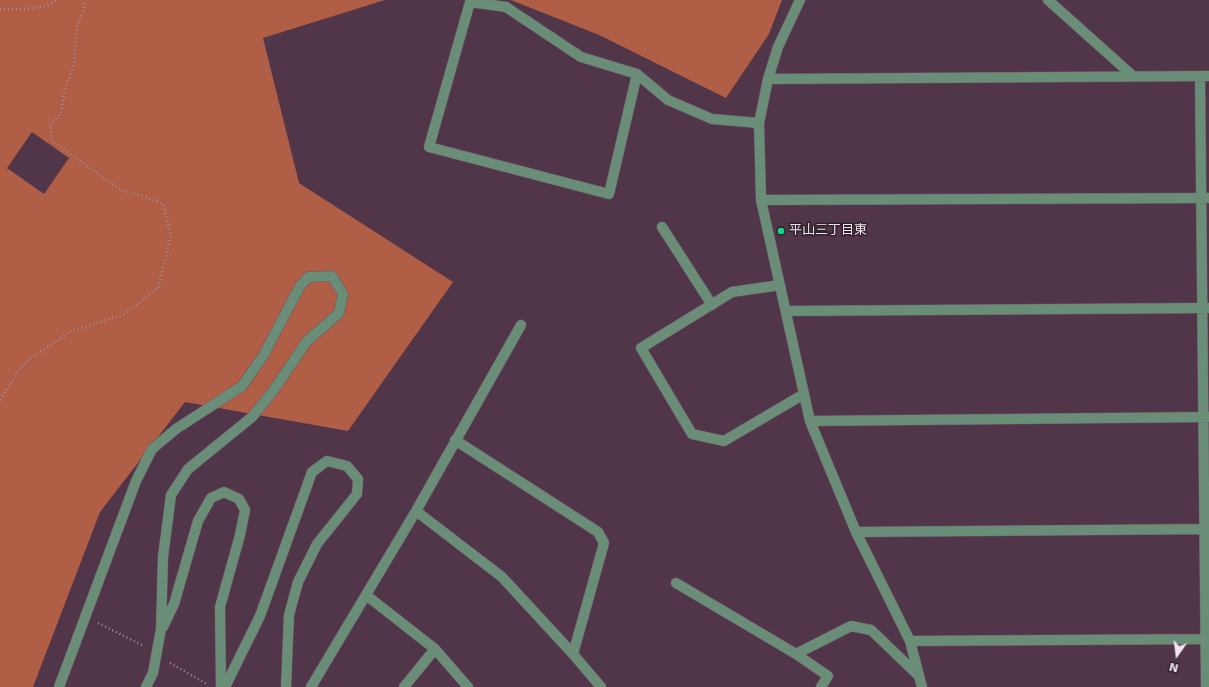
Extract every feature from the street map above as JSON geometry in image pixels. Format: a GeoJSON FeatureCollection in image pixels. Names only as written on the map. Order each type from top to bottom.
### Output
{"type":"FeatureCollection","features":[{"type":"Feature","properties":{"kind":"street"},"geometry":{"type":"LineString","coordinates":[[800,0],[778,47],[768,79],[760,123],[761,200],[810,421],[856,532],[910,641],[922,687]]}},
{"type":"Feature","properties":{"kind":"street"},"geometry":{"type":"LineString","coordinates":[[1048,0],[1133,76]]}},
{"type":"Feature","properties":{"kind":"street"},"geometry":{"type":"LineString","coordinates":[[637,74],[609,194],[429,147],[470,2],[506,7],[580,57],[637,74],[668,100],[712,119],[760,123]]}},
{"type":"Feature","properties":{"kind":"street"},"geometry":{"type":"LineString","coordinates":[[768,79],[1205,76],[1207,529],[1206,687]]}},
{"type":"Feature","properties":{"kind":"street"},"geometry":{"type":"LineString","coordinates":[[761,200],[1205,198]]}},
{"type":"Feature","properties":{"kind":"street"},"geometry":{"type":"LineString","coordinates":[[662,227],[712,305]]}},
{"type":"Feature","properties":{"kind":"street"},"geometry":{"type":"LineString","coordinates":[[59,687],[136,481],[152,449],[176,429],[242,386],[264,356],[300,286],[308,277],[332,276],[343,294],[339,313],[307,341],[273,391],[252,417],[188,469],[171,495],[163,557],[161,629],[153,673],[146,687]]}},
{"type":"Feature","properties":{"kind":"street"},"geometry":{"type":"LineString","coordinates":[[780,285],[732,292],[641,348],[692,434],[724,440],[804,394]]}},
{"type":"Feature","properties":{"kind":"street"},"geometry":{"type":"LineString","coordinates":[[786,311],[1206,308]]}},
{"type":"Feature","properties":{"kind":"street"},"geometry":{"type":"LineString","coordinates":[[311,687],[416,510],[521,325]]}},
{"type":"Feature","properties":{"kind":"street"},"geometry":{"type":"LineString","coordinates":[[810,421],[1206,417]]}},
{"type":"Feature","properties":{"kind":"street"},"geometry":{"type":"LineString","coordinates":[[455,440],[598,532],[604,543],[573,654]]}},
{"type":"Feature","properties":{"kind":"street"},"geometry":{"type":"LineString","coordinates":[[225,687],[260,616],[312,472],[327,461],[346,466],[358,479],[357,494],[317,544],[298,582],[289,615],[286,687]]}},
{"type":"Feature","properties":{"kind":"street"},"geometry":{"type":"LineString","coordinates":[[161,629],[174,604],[198,522],[211,498],[224,492],[239,499],[245,510],[220,607],[216,687]]}},
{"type":"Feature","properties":{"kind":"street"},"geometry":{"type":"LineString","coordinates":[[416,510],[502,577],[573,654],[601,687]]}},
{"type":"Feature","properties":{"kind":"street"},"geometry":{"type":"LineString","coordinates":[[856,532],[1207,529]]}},
{"type":"Feature","properties":{"kind":"street"},"geometry":{"type":"LineString","coordinates":[[676,583],[796,654],[828,676],[821,687]]}},
{"type":"Feature","properties":{"kind":"street"},"geometry":{"type":"LineString","coordinates":[[366,595],[435,649],[468,687]]}},
{"type":"Feature","properties":{"kind":"street"},"geometry":{"type":"LineString","coordinates":[[796,654],[851,626],[871,630],[919,676]]}},
{"type":"Feature","properties":{"kind":"street"},"geometry":{"type":"LineString","coordinates":[[910,641],[1207,639]]}},
{"type":"Feature","properties":{"kind":"street"},"geometry":{"type":"LineString","coordinates":[[404,687],[435,649]]}},
{"type":"Feature","properties":{"kind":"path"},"geometry":{"type":"LineString","coordinates":[[0,9],[20,10],[50,5],[58,0]]}},
{"type":"Feature","properties":{"kind":"path"},"geometry":{"type":"LineString","coordinates":[[0,400],[23,364],[71,331],[126,314],[158,288],[171,236],[162,204],[140,195],[122,191],[52,141],[50,125],[61,113],[64,92],[74,64],[77,28],[84,8],[84,0]]}},
{"type":"Feature","properties":{"kind":"path"},"geometry":{"type":"LineString","coordinates":[[101,625],[151,649]]}},
{"type":"Feature","properties":{"kind":"path"},"geometry":{"type":"LineString","coordinates":[[170,663],[216,687]]}},
{"type":"Feature","properties":{"kind":"shaded area"},"geometry":{"type":"Polygon","coordinates":[[[0,0],[385,0],[263,38],[299,183],[453,282],[348,431],[185,402],[100,512],[33,687],[0,687],[0,0]],[[32,132],[7,168],[44,194],[69,158],[32,132]]]}},
{"type":"Feature","properties":{"kind":"shaded area"},"geometry":{"type":"Polygon","coordinates":[[[511,0],[782,0],[769,34],[726,98],[599,35],[511,0]]]}},
{"type":"Feature","properties":{"kind":"place","name":"平山三丁目東"},"geometry":{"type":"Point","coordinates":[781,231]}}]}
